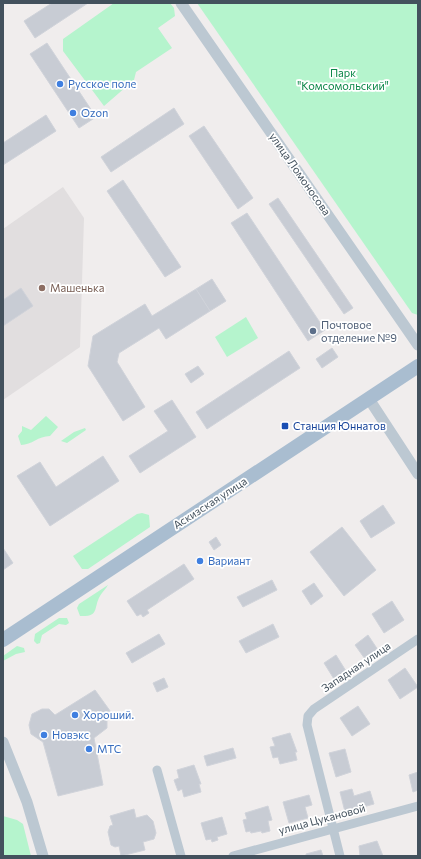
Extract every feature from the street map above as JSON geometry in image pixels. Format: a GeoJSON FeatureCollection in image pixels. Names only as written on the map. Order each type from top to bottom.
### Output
{"type":"FeatureCollection","features":[{"type":"Feature","properties":{"kind":"main road","name":"Аскизская улица"},"geometry":{"type":"LineString","coordinates":[[3,640],[418,366]]}},
{"type":"Feature","properties":{"kind":"street","name":"улица Ломоносова"},"geometry":{"type":"LineString","coordinates":[[181,3],[418,345]]}},
{"type":"Feature","properties":{"kind":"street"},"geometry":{"type":"LineString","coordinates":[[369,399],[418,474]]}},
{"type":"Feature","properties":{"kind":"street","name":"Западная улица"},"geometry":{"type":"LineString","coordinates":[[333,829],[307,725],[308,716],[314,709],[418,639]]}},
{"type":"Feature","properties":{"kind":"street"},"geometry":{"type":"LineString","coordinates":[[3,742],[27,802],[43,856]]}},
{"type":"Feature","properties":{"kind":"street"},"geometry":{"type":"LineString","coordinates":[[157,770],[181,856]]}},
{"type":"Feature","properties":{"kind":"street","name":"улица Цукановой"},"geometry":{"type":"LineString","coordinates":[[233,856],[418,806]]}},
{"type":"Feature","properties":{"kind":"street"},"geometry":{"type":"LineString","coordinates":[[333,829],[340,856]]}},
{"type":"Feature","properties":{"kind":"shaded area","name":"Машенька"},"geometry":{"type":"Polygon","coordinates":[[[63,187],[84,218],[80,347],[3,400],[3,229],[63,187]]]}},
{"type":"Feature","properties":{"kind":"green space"},"geometry":{"type":"Polygon","coordinates":[[[114,3],[170,3],[174,8],[175,16],[158,28],[172,48],[136,72],[134,80],[104,106],[63,51],[63,39],[114,3]]]}},
{"type":"Feature","properties":{"kind":"green space","name":"Парк \"Комсомольский\""},"geometry":{"type":"Polygon","coordinates":[[[197,3],[418,3],[418,315],[412,313],[197,3]]]}},
{"type":"Feature","properties":{"kind":"green space"},"geometry":{"type":"Polygon","coordinates":[[[246,317],[258,338],[227,357],[215,337],[246,317]]]}},
{"type":"Feature","properties":{"kind":"green space"},"geometry":{"type":"Polygon","coordinates":[[[46,416],[58,427],[50,436],[42,437],[28,444],[21,445],[18,436],[22,431],[22,426],[31,430],[46,416]]]}},
{"type":"Feature","properties":{"kind":"green space"},"geometry":{"type":"Polygon","coordinates":[[[85,428],[86,430],[67,443],[61,441],[74,432],[85,428]]]}},
{"type":"Feature","properties":{"kind":"green space"},"geometry":{"type":"Polygon","coordinates":[[[142,513],[149,515],[150,527],[88,569],[82,569],[73,556],[137,514],[142,513]]]}},
{"type":"Feature","properties":{"kind":"green space"},"geometry":{"type":"Polygon","coordinates":[[[108,585],[98,600],[95,611],[91,615],[80,616],[77,608],[79,604],[108,585]]]}},
{"type":"Feature","properties":{"kind":"green space"},"geometry":{"type":"Polygon","coordinates":[[[59,618],[67,618],[69,623],[66,625],[59,624],[42,635],[40,643],[37,644],[34,641],[35,634],[59,618]]]}},
{"type":"Feature","properties":{"kind":"green space"},"geometry":{"type":"Polygon","coordinates":[[[17,646],[24,648],[25,652],[16,654],[3,661],[3,656],[17,646]]]}},
{"type":"Feature","properties":{"kind":"green space"},"geometry":{"type":"Polygon","coordinates":[[[3,816],[17,820],[23,824],[31,856],[3,856],[3,816]]]}},
{"type":"Feature","properties":{"kind":"building"},"geometry":{"type":"Polygon","coordinates":[[[52,3],[88,3],[35,38],[24,21],[52,3]]]}},
{"type":"Feature","properties":{"kind":"building"},"geometry":{"type":"Polygon","coordinates":[[[47,43],[96,117],[79,128],[30,54],[47,43]]]}},
{"type":"Feature","properties":{"kind":"building"},"geometry":{"type":"Polygon","coordinates":[[[174,108],[184,124],[111,172],[101,157],[174,108]]]}},
{"type":"Feature","properties":{"kind":"building"},"geometry":{"type":"Polygon","coordinates":[[[46,115],[56,131],[3,165],[3,143],[46,115]]]}},
{"type":"Feature","properties":{"kind":"building"},"geometry":{"type":"Polygon","coordinates":[[[204,126],[253,198],[238,209],[189,136],[204,126]]]}},
{"type":"Feature","properties":{"kind":"building"},"geometry":{"type":"Polygon","coordinates":[[[123,180],[181,267],[165,277],[107,191],[123,180]]]}},
{"type":"Feature","properties":{"kind":"building"},"geometry":{"type":"Polygon","coordinates":[[[278,198],[353,308],[344,314],[269,204],[278,198]]]}},
{"type":"Feature","properties":{"kind":"building"},"geometry":{"type":"Polygon","coordinates":[[[247,213],[325,330],[308,341],[231,223],[247,213]]]}},
{"type":"Feature","properties":{"kind":"building"},"geometry":{"type":"Polygon","coordinates":[[[212,279],[226,301],[210,311],[196,289],[212,279]]]}},
{"type":"Feature","properties":{"kind":"building"},"geometry":{"type":"Polygon","coordinates":[[[21,288],[33,306],[3,326],[3,300],[21,288]]]}},
{"type":"Feature","properties":{"kind":"building"},"geometry":{"type":"Polygon","coordinates":[[[196,289],[210,311],[166,339],[159,328],[119,353],[117,362],[145,407],[123,421],[88,366],[93,336],[145,304],[152,316],[196,289]]]}},
{"type":"Feature","properties":{"kind":"building"},"geometry":{"type":"Polygon","coordinates":[[[332,348],[338,357],[322,368],[316,359],[332,348]]]}},
{"type":"Feature","properties":{"kind":"building"},"geometry":{"type":"Polygon","coordinates":[[[289,351],[300,368],[207,429],[196,412],[289,351]]]}},
{"type":"Feature","properties":{"kind":"building"},"geometry":{"type":"Polygon","coordinates":[[[198,366],[204,374],[191,383],[185,374],[198,366]]]}},
{"type":"Feature","properties":{"kind":"building"},"geometry":{"type":"Polygon","coordinates":[[[172,400],[196,437],[140,473],[129,456],[168,431],[154,411],[172,400]]]}},
{"type":"Feature","properties":{"kind":"building"},"geometry":{"type":"Polygon","coordinates":[[[103,456],[119,481],[50,526],[17,476],[40,462],[56,487],[103,456]]]}},
{"type":"Feature","properties":{"kind":"building"},"geometry":{"type":"Polygon","coordinates":[[[383,505],[395,523],[371,538],[360,521],[383,505]]]}},
{"type":"Feature","properties":{"kind":"building"},"geometry":{"type":"Polygon","coordinates":[[[342,527],[376,570],[344,596],[310,552],[342,527]]]}},
{"type":"Feature","properties":{"kind":"building"},"geometry":{"type":"Polygon","coordinates":[[[216,537],[221,545],[214,550],[209,542],[216,537]]]}},
{"type":"Feature","properties":{"kind":"building"},"geometry":{"type":"Polygon","coordinates":[[[3,548],[13,563],[3,570],[3,548]]]}},
{"type":"Feature","properties":{"kind":"building"},"geometry":{"type":"Polygon","coordinates":[[[184,564],[194,579],[147,610],[149,613],[143,617],[141,614],[137,616],[127,601],[184,564]]]}},
{"type":"Feature","properties":{"kind":"building"},"geometry":{"type":"Polygon","coordinates":[[[272,580],[277,590],[243,607],[237,597],[272,580]]]}},
{"type":"Feature","properties":{"kind":"building"},"geometry":{"type":"Polygon","coordinates":[[[314,583],[323,596],[311,605],[302,591],[314,583]]]}},
{"type":"Feature","properties":{"kind":"building"},"geometry":{"type":"Polygon","coordinates":[[[392,601],[404,620],[384,633],[372,614],[392,601]]]}},
{"type":"Feature","properties":{"kind":"building"},"geometry":{"type":"Polygon","coordinates":[[[273,624],[279,637],[246,653],[239,641],[273,624]]]}},
{"type":"Feature","properties":{"kind":"building"},"geometry":{"type":"Polygon","coordinates":[[[159,634],[165,644],[132,663],[126,653],[159,634]]]}},
{"type":"Feature","properties":{"kind":"building"},"geometry":{"type":"Polygon","coordinates":[[[368,635],[378,650],[365,659],[355,645],[368,635]]]}},
{"type":"Feature","properties":{"kind":"building"},"geometry":{"type":"Polygon","coordinates":[[[336,655],[346,671],[334,679],[324,663],[336,655]]]}},
{"type":"Feature","properties":{"kind":"building"},"geometry":{"type":"Polygon","coordinates":[[[405,668],[418,687],[400,699],[388,680],[405,668]]]}},
{"type":"Feature","properties":{"kind":"building"},"geometry":{"type":"Polygon","coordinates":[[[164,678],[168,687],[157,692],[153,683],[164,678]]]}},
{"type":"Feature","properties":{"kind":"building"},"geometry":{"type":"Polygon","coordinates":[[[95,690],[113,715],[107,718],[107,728],[94,738],[103,785],[58,796],[43,742],[31,734],[29,725],[32,714],[42,709],[49,709],[55,715],[95,690]]]}},
{"type":"Feature","properties":{"kind":"building"},"geometry":{"type":"Polygon","coordinates":[[[358,706],[370,724],[352,736],[340,718],[358,706]]]}},
{"type":"Feature","properties":{"kind":"building"},"geometry":{"type":"Polygon","coordinates":[[[290,733],[297,752],[295,752],[297,760],[280,764],[278,757],[273,758],[270,747],[275,746],[272,738],[290,733]]]}},
{"type":"Feature","properties":{"kind":"building"},"geometry":{"type":"Polygon","coordinates":[[[233,748],[236,758],[207,766],[204,756],[233,748]]]}},
{"type":"Feature","properties":{"kind":"building"},"geometry":{"type":"Polygon","coordinates":[[[345,749],[351,772],[336,777],[329,753],[345,749]]]}},
{"type":"Feature","properties":{"kind":"building"},"geometry":{"type":"Polygon","coordinates":[[[194,765],[201,784],[199,784],[201,792],[184,797],[182,789],[178,791],[174,780],[179,778],[177,770],[194,765]]]}},
{"type":"Feature","properties":{"kind":"building"},"geometry":{"type":"Polygon","coordinates":[[[418,772],[418,790],[413,792],[409,775],[418,772]]]}},
{"type":"Feature","properties":{"kind":"building"},"geometry":{"type":"Polygon","coordinates":[[[352,789],[354,796],[370,791],[374,804],[345,812],[340,792],[352,789]]]}},
{"type":"Feature","properties":{"kind":"building"},"geometry":{"type":"Polygon","coordinates":[[[309,795],[312,805],[305,807],[308,818],[289,823],[283,802],[309,795]]]}},
{"type":"Feature","properties":{"kind":"building"},"geometry":{"type":"Polygon","coordinates":[[[268,806],[272,820],[268,821],[270,831],[262,833],[261,831],[251,833],[250,831],[246,832],[243,820],[247,819],[245,813],[268,806]]]}},
{"type":"Feature","properties":{"kind":"building"},"geometry":{"type":"Polygon","coordinates":[[[134,809],[136,818],[147,815],[153,821],[156,833],[154,839],[143,842],[145,850],[121,856],[119,846],[115,847],[111,845],[108,832],[110,826],[113,825],[110,816],[134,809]]]}},
{"type":"Feature","properties":{"kind":"building"},"geometry":{"type":"Polygon","coordinates":[[[222,817],[227,834],[217,837],[218,840],[212,842],[211,839],[206,840],[201,823],[222,817]]]}},
{"type":"Feature","properties":{"kind":"building"},"geometry":{"type":"Polygon","coordinates":[[[377,841],[383,856],[360,856],[359,846],[377,841]]]}},
{"type":"Feature","properties":{"kind":"building"},"geometry":{"type":"Polygon","coordinates":[[[321,850],[323,856],[306,856],[306,854],[321,850]]]}},
{"type":"Feature","properties":{"kind":"place","name":"Русское поле"},"geometry":{"type":"Point","coordinates":[60,84]}},
{"type":"Feature","properties":{"kind":"place","name":"Ozon"},"geometry":{"type":"Point","coordinates":[73,113]}},
{"type":"Feature","properties":{"kind":"place","name":"Машенька"},"geometry":{"type":"Point","coordinates":[42,288]}},
{"type":"Feature","properties":{"kind":"place","name":"Почтовое отделение №9"},"geometry":{"type":"Point","coordinates":[313,331]}},
{"type":"Feature","properties":{"kind":"place","name":"Станция Юннатов"},"geometry":{"type":"Point","coordinates":[285,426]}},
{"type":"Feature","properties":{"kind":"place","name":"Вариант"},"geometry":{"type":"Point","coordinates":[200,561]}},
{"type":"Feature","properties":{"kind":"place","name":"Хороший."},"geometry":{"type":"Point","coordinates":[75,715]}},
{"type":"Feature","properties":{"kind":"place","name":"Новэкс"},"geometry":{"type":"Point","coordinates":[44,735]}},
{"type":"Feature","properties":{"kind":"place","name":"МТС"},"geometry":{"type":"Point","coordinates":[89,749]}}]}
